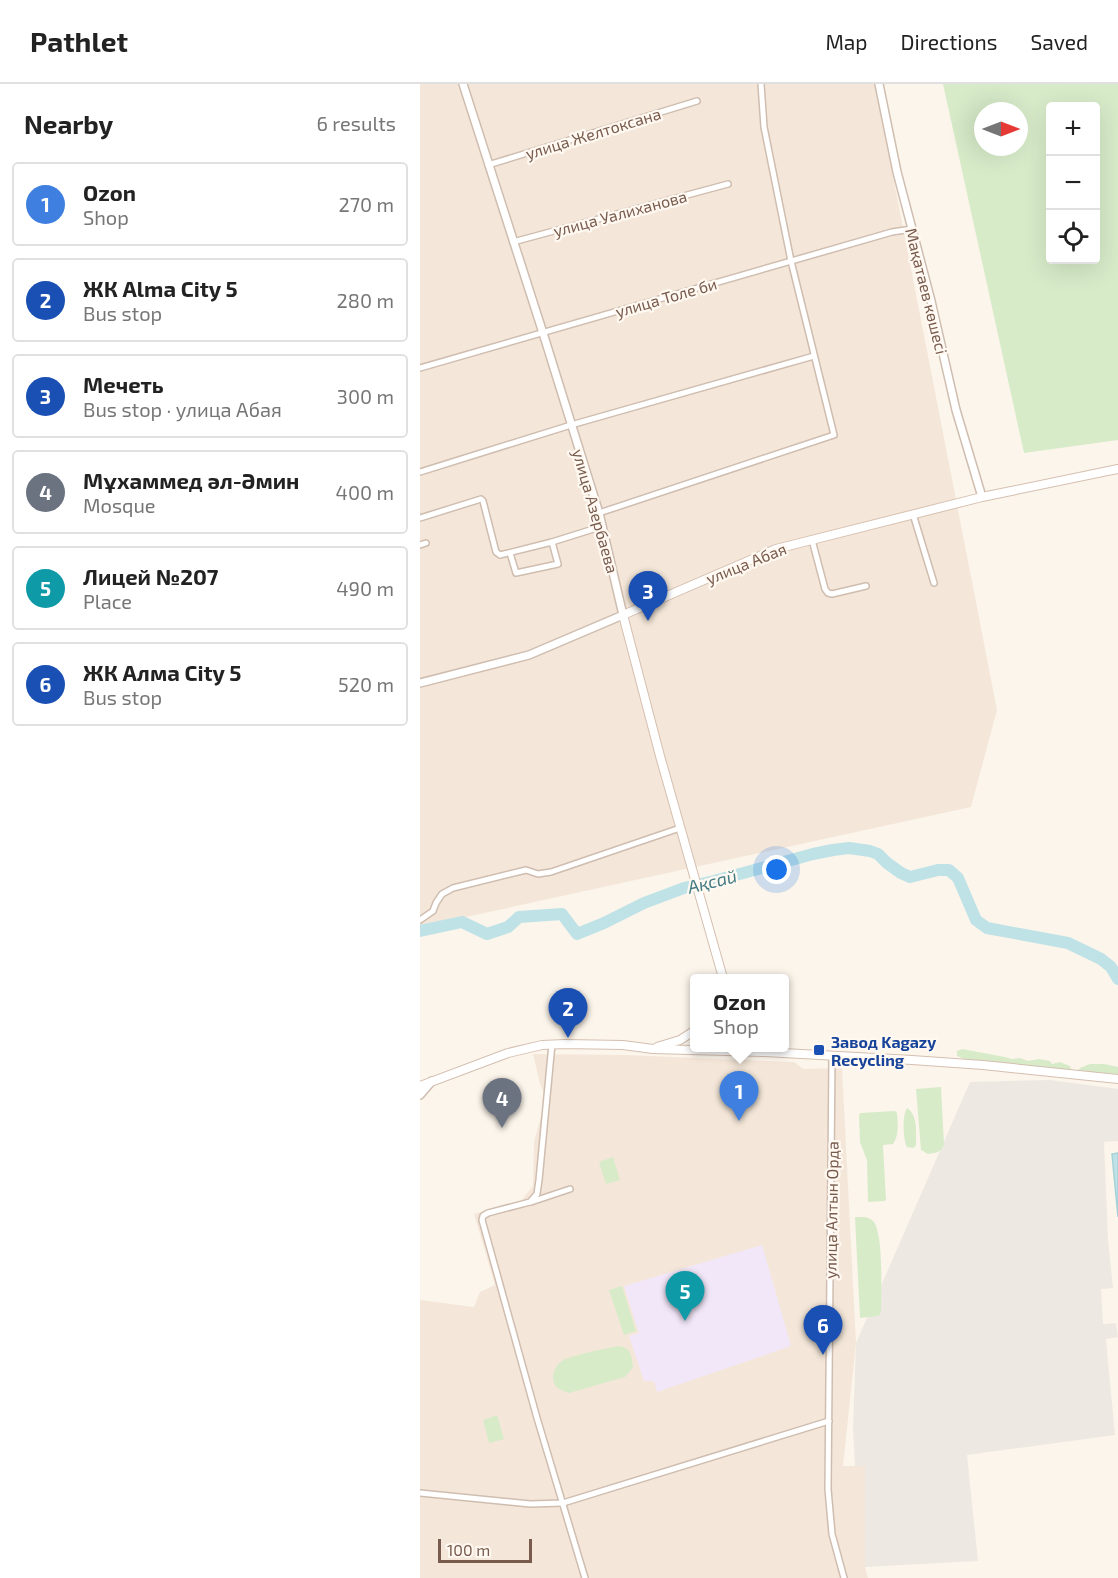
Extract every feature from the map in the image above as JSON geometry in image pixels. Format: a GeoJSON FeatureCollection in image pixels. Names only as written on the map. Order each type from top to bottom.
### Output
{"type":"FeatureCollection","features":[{"type":"Feature","properties":{"kind":"main road","name":"улица Абая"},"geometry":{"type":"LineString","coordinates":[[623,615],[776,549],[982,497],[1118,469]]}},
{"type":"Feature","properties":{"kind":"main road","name":"улица Азербаева"},"geometry":{"type":"LineString","coordinates":[[623,615],[721,974]]}},
{"type":"Feature","properties":{"kind":"main road"},"geometry":{"type":"LineString","coordinates":[[653,1049],[680,1040],[690,1034]]}},
{"type":"Feature","properties":{"kind":"main road"},"geometry":{"type":"LineString","coordinates":[[420,1086],[507,1053],[552,1044],[690,1049]]}},
{"type":"Feature","properties":{"kind":"main road"},"geometry":{"type":"LineString","coordinates":[[785,1052],[983,1065],[1118,1078]]}},
{"type":"Feature","properties":{"kind":"street","name":"улица Азербаева"},"geometry":{"type":"LineString","coordinates":[[463,84],[603,526],[623,615]]}},
{"type":"Feature","properties":{"kind":"street"},"geometry":{"type":"LineString","coordinates":[[599,513],[834,435],[790,261],[764,127],[761,84]]}},
{"type":"Feature","properties":{"kind":"street","name":"Мақатаев көшесі"},"geometry":{"type":"LineString","coordinates":[[879,84],[897,172],[931,301],[956,410],[982,497]]}},
{"type":"Feature","properties":{"kind":"street","name":"улица Желтоксана"},"geometry":{"type":"LineString","coordinates":[[489,165],[697,101]]}},
{"type":"Feature","properties":{"kind":"street","name":"улица Уалиханова"},"geometry":{"type":"LineString","coordinates":[[513,242],[728,184]]}},
{"type":"Feature","properties":{"kind":"street","name":"улица Толе би"},"geometry":{"type":"LineString","coordinates":[[420,368],[892,232],[912,229]]}},
{"type":"Feature","properties":{"kind":"street"},"geometry":{"type":"LineString","coordinates":[[420,472],[571,425],[814,356]]}},
{"type":"Feature","properties":{"kind":"street"},"geometry":{"type":"LineString","coordinates":[[420,518],[481,499],[496,552],[500,555],[603,526]]}},
{"type":"Feature","properties":{"kind":"street"},"geometry":{"type":"LineString","coordinates":[[913,514],[934,584]]}},
{"type":"Feature","properties":{"kind":"street"},"geometry":{"type":"LineString","coordinates":[[812,540],[828,593],[866,586]]}},
{"type":"Feature","properties":{"kind":"street"},"geometry":{"type":"LineString","coordinates":[[510,553],[516,573],[558,564],[552,542]]}},
{"type":"Feature","properties":{"kind":"street","name":"улица Абая"},"geometry":{"type":"LineString","coordinates":[[420,683],[529,655],[623,615]]}},
{"type":"Feature","properties":{"kind":"street"},"geometry":{"type":"LineString","coordinates":[[420,920],[433,911],[442,894],[453,888],[526,870],[538,874],[551,872],[681,828]]}},
{"type":"Feature","properties":{"kind":"street"},"geometry":{"type":"LineString","coordinates":[[530,1202],[537,1194],[539,1180],[552,1044]]}},
{"type":"Feature","properties":{"kind":"street","name":"улица Алтын Орда"},"geometry":{"type":"LineString","coordinates":[[832,1056],[828,1489],[832,1534],[844,1578]]}},
{"type":"Feature","properties":{"kind":"street"},"geometry":{"type":"LineString","coordinates":[[420,1095],[432,1081]]}},
{"type":"Feature","properties":{"kind":"street"},"geometry":{"type":"LineString","coordinates":[[570,1189],[489,1213],[483,1216],[482,1220],[531,1398],[585,1578]]}},
{"type":"Feature","properties":{"kind":"street"},"geometry":{"type":"LineString","coordinates":[[420,1493],[530,1504],[563,1503],[829,1420]]}},
{"type":"Feature","properties":{"kind":"shaded area"},"geometry":{"type":"Polygon","coordinates":[[[420,84],[875,84],[997,710],[971,807],[420,927],[420,84]]]}},
{"type":"Feature","properties":{"kind":"shaded area"},"geometry":{"type":"Polygon","coordinates":[[[533,1054],[625,1055],[794,1062],[803,1069],[842,1068],[856,1343],[843,1466],[865,1466],[865,1567],[868,1578],[420,1578],[420,1300],[474,1307],[480,1292],[495,1285],[474,1214],[521,1201],[533,1186],[534,1142],[546,1098],[533,1054]]]}},
{"type":"Feature","properties":{"kind":"shaded area"},"geometry":{"type":"Polygon","coordinates":[[[1050,1080],[1118,1089],[1118,1141],[1104,1142],[1108,1239],[1113,1288],[1101,1289],[1103,1324],[1116,1323],[1118,1337],[1106,1339],[1115,1435],[967,1455],[978,1561],[865,1567],[865,1466],[855,1466],[853,1428],[856,1343],[970,1082],[1050,1080]]]}},
{"type":"Feature","properties":{"kind":"shaded area"},"geometry":{"type":"Polygon","coordinates":[[[762,1245],[791,1346],[657,1392],[654,1381],[644,1381],[629,1336],[639,1333],[624,1286],[762,1245]]]}},
{"type":"Feature","properties":{"kind":"green space"},"geometry":{"type":"Polygon","coordinates":[[[943,84],[1118,84],[1118,440],[1024,453],[943,84]]]}},
{"type":"Feature","properties":{"kind":"green space"},"geometry":{"type":"Polygon","coordinates":[[[962,1049],[1012,1059],[1020,1058],[1028,1061],[1039,1059],[1050,1061],[1052,1064],[1060,1062],[1070,1066],[1071,1069],[1069,1071],[999,1064],[995,1061],[976,1062],[957,1056],[957,1051],[962,1049]]]}},
{"type":"Feature","properties":{"kind":"green space"},"geometry":{"type":"Polygon","coordinates":[[[1090,1064],[1118,1067],[1118,1074],[1078,1071],[1090,1064]]]}},
{"type":"Feature","properties":{"kind":"green space"},"geometry":{"type":"Polygon","coordinates":[[[941,1087],[944,1144],[938,1152],[928,1154],[921,1150],[916,1089],[941,1087]]]}},
{"type":"Feature","properties":{"kind":"green space"},"geometry":{"type":"Polygon","coordinates":[[[907,1108],[911,1111],[916,1124],[914,1148],[907,1147],[905,1138],[904,1121],[907,1108]]]}},
{"type":"Feature","properties":{"kind":"green space"},"geometry":{"type":"Polygon","coordinates":[[[895,1111],[898,1121],[896,1137],[893,1144],[883,1145],[886,1200],[868,1202],[867,1160],[860,1142],[859,1115],[860,1113],[895,1111]]]}},
{"type":"Feature","properties":{"kind":"green space"},"geometry":{"type":"Polygon","coordinates":[[[613,1157],[620,1180],[606,1184],[599,1162],[613,1157]]]}},
{"type":"Feature","properties":{"kind":"green space"},"geometry":{"type":"Polygon","coordinates":[[[855,1217],[869,1218],[877,1227],[881,1264],[881,1312],[879,1316],[860,1318],[855,1217]]]}},
{"type":"Feature","properties":{"kind":"green space"},"geometry":{"type":"Polygon","coordinates":[[[622,1286],[636,1331],[624,1335],[609,1290],[622,1286]]]}},
{"type":"Feature","properties":{"kind":"green space"},"geometry":{"type":"Polygon","coordinates":[[[618,1346],[626,1348],[632,1359],[633,1367],[625,1377],[569,1393],[554,1384],[555,1371],[562,1361],[618,1346]]]}},
{"type":"Feature","properties":{"kind":"green space"},"geometry":{"type":"Polygon","coordinates":[[[497,1415],[504,1439],[489,1443],[483,1420],[497,1415]]]}},
{"type":"Feature","properties":{"kind":"water"},"geometry":{"type":"Polygon","coordinates":[[[1118,1153],[1118,1217],[1112,1154],[1118,1153]]]}},
{"type":"Feature","properties":{"kind":"waterway","name":"Ақсай"},"geometry":{"type":"LineString","coordinates":[[420,931],[462,922],[487,934],[508,927],[519,917],[562,914],[577,934],[644,903],[684,888],[813,854],[849,848],[878,854],[887,863],[910,877],[938,870],[949,870],[958,878],[976,920],[987,928],[1068,943],[1101,959],[1111,967],[1118,979]]}},
{"type":"Feature","properties":{"kind":"place","name":"Мечеть"},"geometry":{"type":"Point","coordinates":[648,621]}},
{"type":"Feature","properties":{"kind":"place","name":"ЖК Alma City 5"},"geometry":{"type":"Point","coordinates":[568,1038]}},
{"type":"Feature","properties":{"kind":"place","name":"Завод Kagazy Recycling"},"geometry":{"type":"Point","coordinates":[819,1050]}},
{"type":"Feature","properties":{"kind":"place","name":"Ozon"},"geometry":{"type":"Point","coordinates":[739,1121]}},
{"type":"Feature","properties":{"kind":"place","name":"Мұхаммед әл-Әмин"},"geometry":{"type":"Point","coordinates":[502,1128]}},
{"type":"Feature","properties":{"kind":"place","name":"Лицей №207"},"geometry":{"type":"Point","coordinates":[685,1321]}},
{"type":"Feature","properties":{"kind":"place","name":"ЖК Алма City 5"},"geometry":{"type":"Point","coordinates":[823,1355]}}]}
